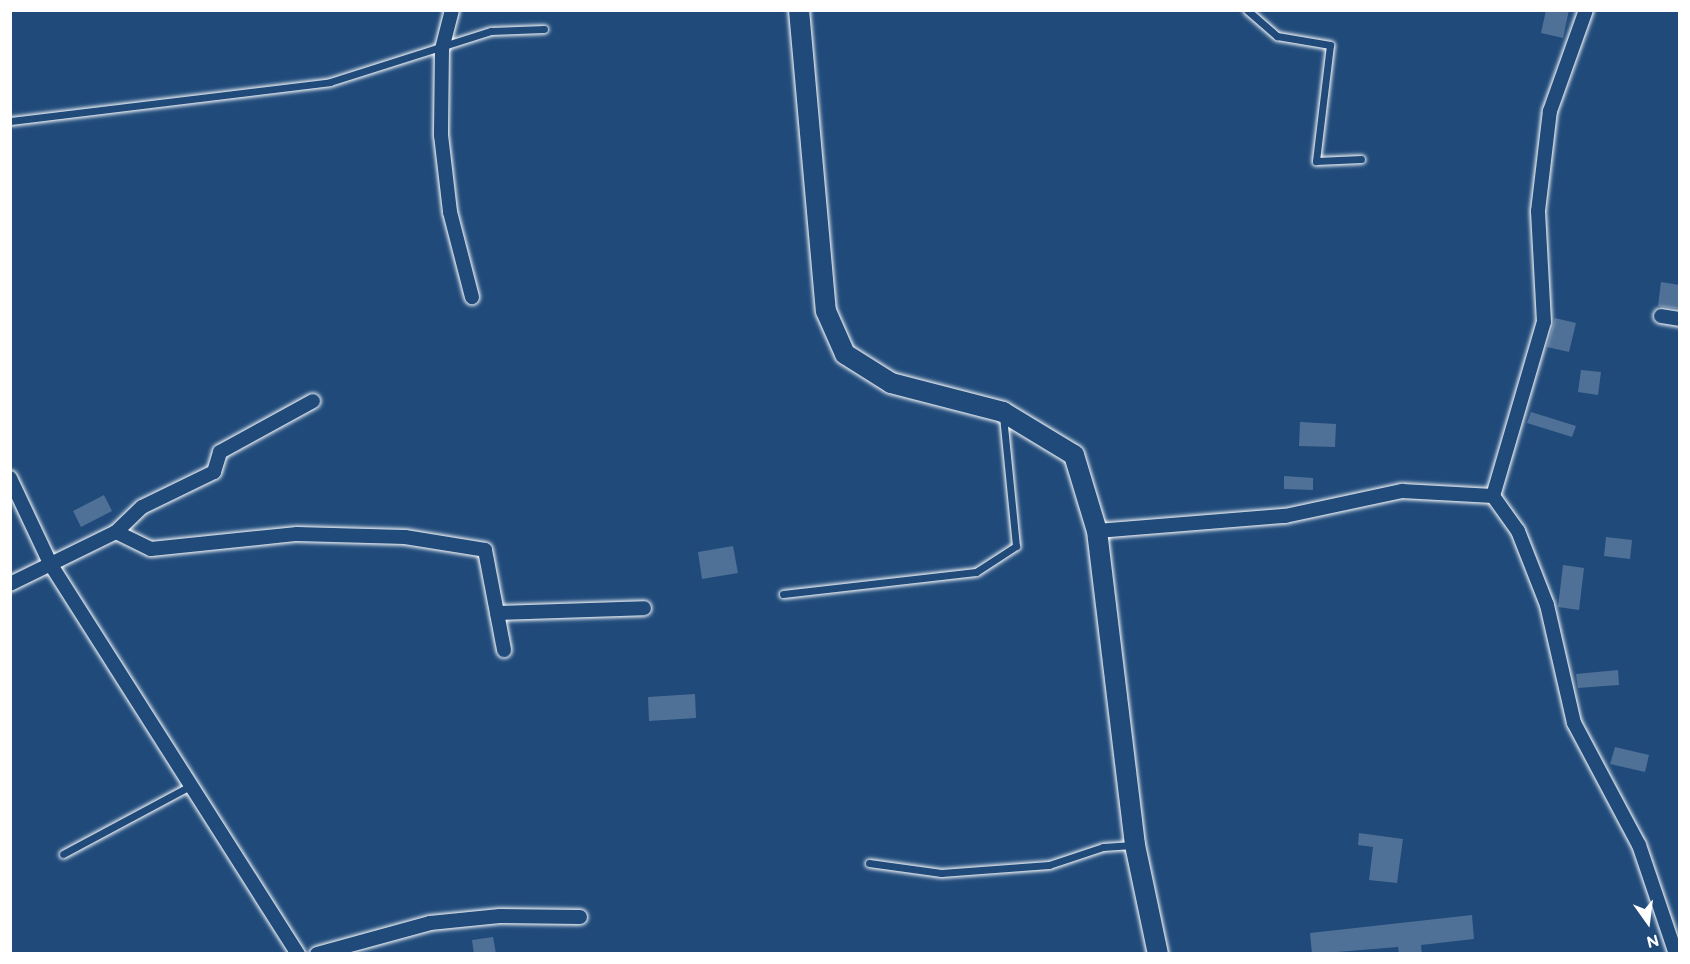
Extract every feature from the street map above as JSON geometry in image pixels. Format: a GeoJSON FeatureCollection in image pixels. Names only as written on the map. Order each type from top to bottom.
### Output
{"type":"FeatureCollection","features":[{"type":"Feature","properties":{"kind":"street"},"geometry":{"type":"LineString","coordinates":[[452,10],[442,49],[441,135],[450,212],[472,297]]}},
{"type":"Feature","properties":{"kind":"street"},"geometry":{"type":"LineString","coordinates":[[799,10],[825,311],[845,354],[891,383],[1003,412],[1074,455],[1098,531],[1135,844],[1158,954]]}},
{"type":"Feature","properties":{"kind":"street"},"geometry":{"type":"LineString","coordinates":[[1493,496],[1544,322],[1538,211],[1549,123],[1586,10]]}},
{"type":"Feature","properties":{"kind":"street"},"geometry":{"type":"LineString","coordinates":[[1661,316],[1680,319]]}},
{"type":"Feature","properties":{"kind":"street"},"geometry":{"type":"LineString","coordinates":[[10,584],[116,532],[142,507],[214,472],[220,452],[313,400]]}},
{"type":"Feature","properties":{"kind":"street"},"geometry":{"type":"LineString","coordinates":[[10,477],[51,565],[298,954]]}},
{"type":"Feature","properties":{"kind":"street"},"geometry":{"type":"LineString","coordinates":[[1098,531],[1284,516],[1402,491],[1493,496]]}},
{"type":"Feature","properties":{"kind":"street"},"geometry":{"type":"LineString","coordinates":[[1493,496],[1518,531],[1547,604],[1574,723],[1639,845],[1676,954]]}},
{"type":"Feature","properties":{"kind":"street"},"geometry":{"type":"LineString","coordinates":[[116,532],[151,549],[297,534],[405,537],[485,550],[504,650]]}},
{"type":"Feature","properties":{"kind":"street"},"geometry":{"type":"LineString","coordinates":[[497,613],[644,608]]}},
{"type":"Feature","properties":{"kind":"street"},"geometry":{"type":"LineString","coordinates":[[317,954],[430,923],[500,916],[580,917]]}},
{"type":"Feature","properties":{"kind":"lane"},"geometry":{"type":"LineString","coordinates":[[1247,10],[1277,36],[1330,45],[1316,161],[1361,159]]}},
{"type":"Feature","properties":{"kind":"lane"},"geometry":{"type":"LineString","coordinates":[[10,121],[330,82],[442,49],[491,31],[544,29]]}},
{"type":"Feature","properties":{"kind":"lane"},"geometry":{"type":"LineString","coordinates":[[783,594],[976,572],[1016,546],[1003,412]]}},
{"type":"Feature","properties":{"kind":"lane"},"geometry":{"type":"LineString","coordinates":[[63,854],[190,786]]}},
{"type":"Feature","properties":{"kind":"lane"},"geometry":{"type":"LineString","coordinates":[[869,863],[941,873],[1049,865],[1103,847],[1135,844]]}},
{"type":"Feature","properties":{"kind":"building"},"geometry":{"type":"Polygon","coordinates":[[[1546,10],[1569,10],[1563,38],[1541,33],[1546,10]]]}},
{"type":"Feature","properties":{"kind":"building"},"geometry":{"type":"Polygon","coordinates":[[[1661,282],[1680,285],[1680,309],[1658,306],[1661,282]]]}},
{"type":"Feature","properties":{"kind":"building"},"geometry":{"type":"Polygon","coordinates":[[[1555,318],[1576,323],[1569,352],[1547,347],[1555,318]]]}},
{"type":"Feature","properties":{"kind":"building"},"geometry":{"type":"Polygon","coordinates":[[[1581,370],[1601,372],[1598,395],[1578,392],[1581,370]]]}},
{"type":"Feature","properties":{"kind":"building"},"geometry":{"type":"Polygon","coordinates":[[[1531,412],[1576,426],[1572,437],[1527,423],[1531,412]]]}},
{"type":"Feature","properties":{"kind":"building"},"geometry":{"type":"Polygon","coordinates":[[[1300,422],[1336,424],[1335,447],[1299,446],[1300,422]]]}},
{"type":"Feature","properties":{"kind":"building"},"geometry":{"type":"Polygon","coordinates":[[[1284,476],[1313,478],[1313,490],[1284,489],[1284,476]]]}},
{"type":"Feature","properties":{"kind":"building"},"geometry":{"type":"Polygon","coordinates":[[[104,495],[112,511],[81,527],[73,511],[104,495]]]}},
{"type":"Feature","properties":{"kind":"building"},"geometry":{"type":"Polygon","coordinates":[[[1606,537],[1632,540],[1630,559],[1604,556],[1606,537]]]}},
{"type":"Feature","properties":{"kind":"building"},"geometry":{"type":"Polygon","coordinates":[[[733,546],[738,573],[702,579],[698,552],[733,546]]]}},
{"type":"Feature","properties":{"kind":"building"},"geometry":{"type":"Polygon","coordinates":[[[1563,565],[1584,568],[1579,610],[1558,607],[1563,565]]]}},
{"type":"Feature","properties":{"kind":"building"},"geometry":{"type":"Polygon","coordinates":[[[1618,670],[1619,685],[1578,688],[1576,674],[1618,670]]]}},
{"type":"Feature","properties":{"kind":"building"},"geometry":{"type":"Polygon","coordinates":[[[695,694],[696,718],[649,721],[648,697],[695,694]]]}},
{"type":"Feature","properties":{"kind":"building"},"geometry":{"type":"Polygon","coordinates":[[[1615,747],[1649,755],[1645,772],[1610,764],[1615,747]]]}},
{"type":"Feature","properties":{"kind":"building"},"geometry":{"type":"Polygon","coordinates":[[[1359,833],[1403,839],[1397,883],[1369,880],[1373,847],[1358,845],[1359,833]]]}},
{"type":"Feature","properties":{"kind":"building"},"geometry":{"type":"Polygon","coordinates":[[[1472,915],[1474,939],[1421,945],[1422,954],[1399,954],[1398,947],[1312,954],[1310,933],[1472,915]]]}},
{"type":"Feature","properties":{"kind":"building"},"geometry":{"type":"Polygon","coordinates":[[[493,937],[496,954],[474,954],[472,940],[493,937]]]}}]}
